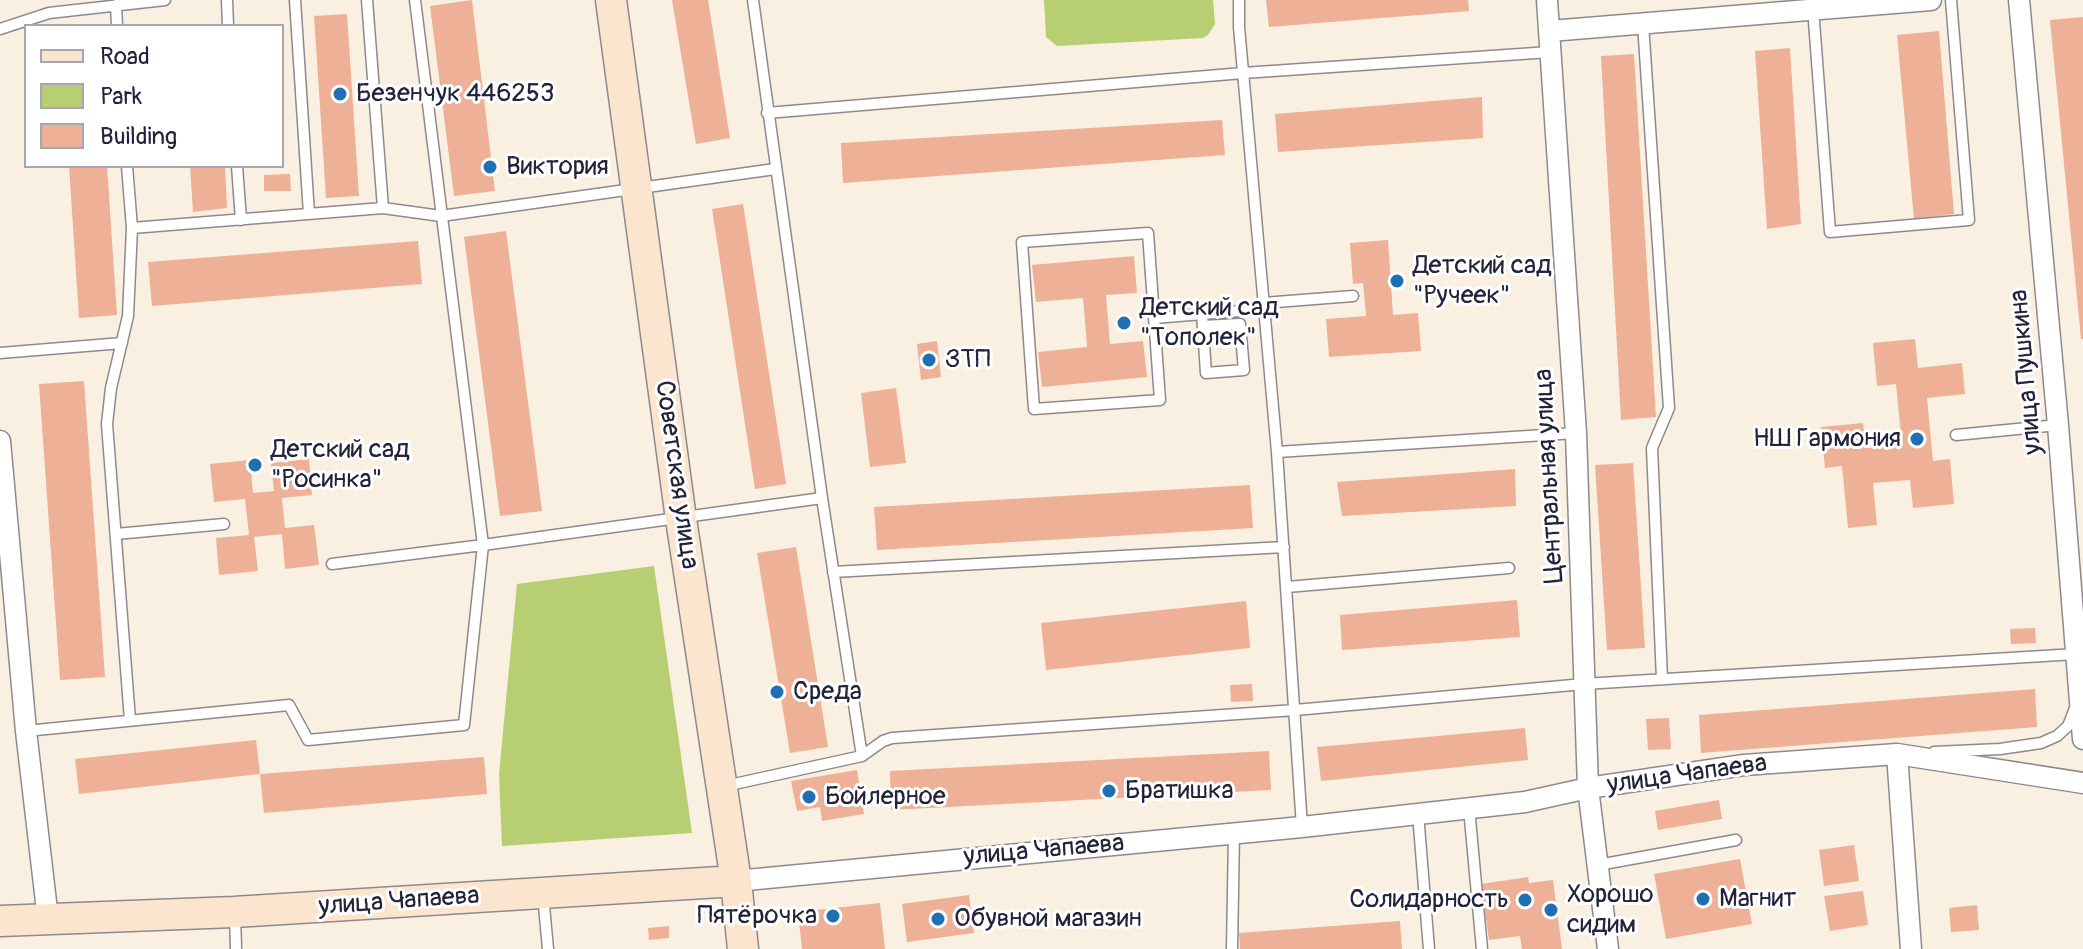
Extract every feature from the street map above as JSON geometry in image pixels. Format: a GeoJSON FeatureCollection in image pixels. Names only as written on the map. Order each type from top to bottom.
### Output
{"type":"FeatureCollection","features":[{"type":"Feature","properties":{"kind":"street","name":"Советская улица"},"geometry":{"type":"LineString","coordinates":[[611,0],[681,519],[723,787],[743,949]]}},
{"type":"Feature","properties":{"kind":"street","name":"Центральная улица"},"geometry":{"type":"LineString","coordinates":[[1547,0],[1576,433],[1588,788],[1608,949]]}},
{"type":"Feature","properties":{"kind":"street"},"geometry":{"type":"LineString","coordinates":[[1550,31],[1821,5],[1931,0]]}},
{"type":"Feature","properties":{"kind":"street","name":"улица Пушкина"},"geometry":{"type":"LineString","coordinates":[[2019,0],[2083,739]]}},
{"type":"Feature","properties":{"kind":"street"},"geometry":{"type":"LineString","coordinates":[[0,441],[26,731],[48,919]]}},
{"type":"Feature","properties":{"kind":"street"},"geometry":{"type":"LineString","coordinates":[[1897,754],[1911,949]]}},
{"type":"Feature","properties":{"kind":"street","name":"улица Чапаева"},"geometry":{"type":"LineString","coordinates":[[0,921],[234,912],[736,881],[1302,827],[1525,802],[1588,788],[1744,765],[1897,754],[2083,783]]}},
{"type":"Feature","properties":{"kind":"lane"},"geometry":{"type":"LineString","coordinates":[[0,29],[49,13],[165,0]]}},
{"type":"Feature","properties":{"kind":"lane"},"geometry":{"type":"LineString","coordinates":[[227,0],[228,24]]}},
{"type":"Feature","properties":{"kind":"lane"},"geometry":{"type":"LineString","coordinates":[[295,0],[309,214]]}},
{"type":"Feature","properties":{"kind":"lane"},"geometry":{"type":"LineString","coordinates":[[367,0],[383,208]]}},
{"type":"Feature","properties":{"kind":"lane"},"geometry":{"type":"LineString","coordinates":[[26,731],[289,705],[308,740],[464,725],[483,545],[415,0]]}},
{"type":"Feature","properties":{"kind":"lane"},"geometry":{"type":"LineString","coordinates":[[753,0],[822,498],[862,756]]}},
{"type":"Feature","properties":{"kind":"lane"},"geometry":{"type":"LineString","coordinates":[[1239,0],[1277,452],[1302,827]]}},
{"type":"Feature","properties":{"kind":"lane"},"geometry":{"type":"LineString","coordinates":[[1821,5],[1830,232],[1969,220],[1951,0]]}},
{"type":"Feature","properties":{"kind":"lane"},"geometry":{"type":"LineString","coordinates":[[116,5],[117,24]]}},
{"type":"Feature","properties":{"kind":"lane"},"geometry":{"type":"LineString","coordinates":[[1643,24],[1669,408],[1652,448],[1662,679]]}},
{"type":"Feature","properties":{"kind":"lane"},"geometry":{"type":"LineString","coordinates":[[767,113],[1243,73],[1550,52]]}},
{"type":"Feature","properties":{"kind":"lane"},"geometry":{"type":"LineString","coordinates":[[127,168],[132,228],[128,316],[111,388],[107,424],[130,720]]}},
{"type":"Feature","properties":{"kind":"lane"},"geometry":{"type":"LineString","coordinates":[[237,168],[241,220]]}},
{"type":"Feature","properties":{"kind":"lane"},"geometry":{"type":"LineString","coordinates":[[132,228],[383,208],[441,216],[775,169]]}},
{"type":"Feature","properties":{"kind":"lane"},"geometry":{"type":"LineString","coordinates":[[1148,233],[1154,318],[1160,400],[1034,409],[1022,242],[1148,233]]}},
{"type":"Feature","properties":{"kind":"lane"},"geometry":{"type":"LineString","coordinates":[[1154,318],[1353,296]]}},
{"type":"Feature","properties":{"kind":"lane"},"geometry":{"type":"LineString","coordinates":[[1202,314],[1206,373],[1244,370],[1240,324],[1203,326]]}},
{"type":"Feature","properties":{"kind":"lane"},"geometry":{"type":"LineString","coordinates":[[0,353],[122,343]]}},
{"type":"Feature","properties":{"kind":"lane"},"geometry":{"type":"LineString","coordinates":[[1956,435],[2058,425]]}},
{"type":"Feature","properties":{"kind":"lane"},"geometry":{"type":"LineString","coordinates":[[1277,452],[1576,433]]}},
{"type":"Feature","properties":{"kind":"lane"},"geometry":{"type":"LineString","coordinates":[[332,564],[822,498]]}},
{"type":"Feature","properties":{"kind":"lane"},"geometry":{"type":"LineString","coordinates":[[116,534],[224,524]]}},
{"type":"Feature","properties":{"kind":"lane"},"geometry":{"type":"LineString","coordinates":[[833,572],[1284,547]]}},
{"type":"Feature","properties":{"kind":"lane"},"geometry":{"type":"LineString","coordinates":[[1287,587],[1509,568]]}},
{"type":"Feature","properties":{"kind":"lane"},"geometry":{"type":"LineString","coordinates":[[723,787],[862,756],[892,738],[1295,710],[1584,684],[2076,654]]}},
{"type":"Feature","properties":{"kind":"lane"},"geometry":{"type":"LineString","coordinates":[[1897,754],[2000,749],[2041,743],[2057,736],[2068,726],[2074,715],[2079,690]]}},
{"type":"Feature","properties":{"kind":"lane"},"geometry":{"type":"LineString","coordinates":[[1469,808],[1482,949]]}},
{"type":"Feature","properties":{"kind":"lane"},"geometry":{"type":"LineString","coordinates":[[1418,814],[1429,949]]}},
{"type":"Feature","properties":{"kind":"lane"},"geometry":{"type":"LineString","coordinates":[[1232,949],[1234,833]]}},
{"type":"Feature","properties":{"kind":"lane"},"geometry":{"type":"LineString","coordinates":[[1598,865],[1736,840]]}},
{"type":"Feature","properties":{"kind":"lane"},"geometry":{"type":"LineString","coordinates":[[543,893],[548,949]]}},
{"type":"Feature","properties":{"kind":"lane"},"geometry":{"type":"LineString","coordinates":[[234,912],[236,949]]}},
{"type":"Feature","properties":{"kind":"green space"},"geometry":{"type":"Polygon","coordinates":[[[1044,0],[1213,0],[1215,24],[1203,38],[1057,46],[1046,37],[1044,0]]]}},
{"type":"Feature","properties":{"kind":"green space"},"geometry":{"type":"Polygon","coordinates":[[[654,566],[692,833],[502,846],[499,774],[517,584],[654,566]]]}},
{"type":"Feature","properties":{"kind":"building"},"geometry":{"type":"Polygon","coordinates":[[[472,0],[495,191],[454,196],[430,6],[472,0]]]}},
{"type":"Feature","properties":{"kind":"building"},"geometry":{"type":"Polygon","coordinates":[[[672,0],[708,0],[730,138],[696,144],[672,0]]]}},
{"type":"Feature","properties":{"kind":"building"},"geometry":{"type":"Polygon","coordinates":[[[1266,0],[1468,0],[1469,11],[1269,27],[1266,0]]]}},
{"type":"Feature","properties":{"kind":"building"},"geometry":{"type":"Polygon","coordinates":[[[347,14],[359,196],[326,198],[314,16],[347,14]]]}},
{"type":"Feature","properties":{"kind":"building"},"geometry":{"type":"Polygon","coordinates":[[[2083,17],[2083,339],[2081,339],[2050,20],[2083,17]]]}},
{"type":"Feature","properties":{"kind":"building"},"geometry":{"type":"Polygon","coordinates":[[[1939,31],[1954,214],[1914,219],[1897,35],[1939,31]]]}},
{"type":"Feature","properties":{"kind":"building"},"geometry":{"type":"Polygon","coordinates":[[[1790,48],[1801,224],[1767,229],[1755,51],[1790,48]]]}},
{"type":"Feature","properties":{"kind":"building"},"geometry":{"type":"Polygon","coordinates":[[[1634,54],[1656,417],[1621,420],[1601,56],[1634,54]]]}},
{"type":"Feature","properties":{"kind":"building"},"geometry":{"type":"Polygon","coordinates":[[[1482,97],[1483,138],[1278,152],[1275,114],[1482,97]]]}},
{"type":"Feature","properties":{"kind":"building"},"geometry":{"type":"Polygon","coordinates":[[[1222,120],[1225,155],[843,183],[841,143],[1222,120]]]}},
{"type":"Feature","properties":{"kind":"building"},"geometry":{"type":"Polygon","coordinates":[[[69,168],[107,168],[117,315],[79,318],[69,168]]]}},
{"type":"Feature","properties":{"kind":"building"},"geometry":{"type":"Polygon","coordinates":[[[190,168],[225,168],[227,208],[193,212],[190,168]]]}},
{"type":"Feature","properties":{"kind":"building"},"geometry":{"type":"Polygon","coordinates":[[[290,174],[291,191],[264,191],[264,175],[290,174]]]}},
{"type":"Feature","properties":{"kind":"building"},"geometry":{"type":"Polygon","coordinates":[[[743,204],[786,484],[755,489],[712,209],[743,204]]]}},
{"type":"Feature","properties":{"kind":"building"},"geometry":{"type":"Polygon","coordinates":[[[506,231],[542,511],[500,516],[464,237],[506,231]]]}},
{"type":"Feature","properties":{"kind":"building"},"geometry":{"type":"Polygon","coordinates":[[[1388,240],[1393,315],[1418,313],[1421,351],[1329,357],[1326,319],[1366,316],[1363,283],[1353,284],[1350,243],[1388,240]]]}},
{"type":"Feature","properties":{"kind":"building"},"geometry":{"type":"Polygon","coordinates":[[[418,241],[422,284],[152,306],[148,262],[418,241]]]}},
{"type":"Feature","properties":{"kind":"building"},"geometry":{"type":"Polygon","coordinates":[[[1134,256],[1137,293],[1106,295],[1110,344],[1143,341],[1147,377],[1042,387],[1038,352],[1087,347],[1083,298],[1036,302],[1032,265],[1134,256]]]}},
{"type":"Feature","properties":{"kind":"building"},"geometry":{"type":"Polygon","coordinates":[[[1915,339],[1918,368],[1962,363],[1965,394],[1927,398],[1933,461],[1950,459],[1954,504],[1913,508],[1910,480],[1873,483],[1877,525],[1848,528],[1842,466],[1825,468],[1821,427],[1863,423],[1866,448],[1902,445],[1896,384],[1877,386],[1873,343],[1915,339]]]}},
{"type":"Feature","properties":{"kind":"building","name":"ЗТП"},"geometry":{"type":"Polygon","coordinates":[[[937,341],[941,377],[921,380],[917,344],[937,341]]]}},
{"type":"Feature","properties":{"kind":"building"},"geometry":{"type":"Polygon","coordinates":[[[84,381],[105,677],[60,680],[39,384],[84,381]]]}},
{"type":"Feature","properties":{"kind":"building"},"geometry":{"type":"Polygon","coordinates":[[[896,388],[906,463],[870,467],[861,393],[896,388]]]}},
{"type":"Feature","properties":{"kind":"building"},"geometry":{"type":"Polygon","coordinates":[[[309,459],[312,495],[282,498],[285,528],[314,525],[319,565],[285,569],[282,534],[254,537],[258,571],[219,575],[216,538],[249,535],[245,499],[214,502],[210,464],[250,460],[253,493],[274,491],[271,463],[309,459]]]}},
{"type":"Feature","properties":{"kind":"building"},"geometry":{"type":"Polygon","coordinates":[[[1633,463],[1645,648],[1607,650],[1595,465],[1633,463]]]}},
{"type":"Feature","properties":{"kind":"building"},"geometry":{"type":"Polygon","coordinates":[[[1515,469],[1516,506],[1342,516],[1337,482],[1515,469]]]}},
{"type":"Feature","properties":{"kind":"building"},"geometry":{"type":"Polygon","coordinates":[[[1250,485],[1253,528],[877,550],[874,507],[1250,485]]]}},
{"type":"Feature","properties":{"kind":"building"},"geometry":{"type":"Polygon","coordinates":[[[796,547],[828,747],[790,753],[757,553],[796,547]]]}},
{"type":"Feature","properties":{"kind":"building"},"geometry":{"type":"Polygon","coordinates":[[[1517,600],[1520,637],[1342,650],[1340,615],[1517,600]]]}},
{"type":"Feature","properties":{"kind":"building"},"geometry":{"type":"Polygon","coordinates":[[[1246,601],[1250,648],[1046,670],[1041,623],[1246,601]]]}},
{"type":"Feature","properties":{"kind":"building"},"geometry":{"type":"Polygon","coordinates":[[[2035,628],[2036,643],[2011,644],[2010,629],[2035,628]]]}},
{"type":"Feature","properties":{"kind":"building"},"geometry":{"type":"Polygon","coordinates":[[[1252,684],[1253,701],[1231,702],[1230,685],[1252,684]]]}},
{"type":"Feature","properties":{"kind":"building"},"geometry":{"type":"Polygon","coordinates":[[[2035,689],[2037,727],[1701,753],[1699,715],[2035,689]]]}},
{"type":"Feature","properties":{"kind":"building"},"geometry":{"type":"Polygon","coordinates":[[[1669,718],[1671,749],[1648,750],[1646,719],[1669,718]]]}},
{"type":"Feature","properties":{"kind":"building"},"geometry":{"type":"Polygon","coordinates":[[[1525,728],[1528,760],[1321,781],[1317,747],[1525,728]]]}},
{"type":"Feature","properties":{"kind":"building"},"geometry":{"type":"Polygon","coordinates":[[[256,740],[260,774],[79,794],[75,759],[256,740]]]}},
{"type":"Feature","properties":{"kind":"building"},"geometry":{"type":"Polygon","coordinates":[[[1269,751],[1271,790],[891,810],[890,771],[1269,751]]]}},
{"type":"Feature","properties":{"kind":"building"},"geometry":{"type":"Polygon","coordinates":[[[484,757],[487,794],[264,813],[260,774],[484,757]]]}},
{"type":"Feature","properties":{"kind":"building"},"geometry":{"type":"Polygon","coordinates":[[[857,770],[864,814],[822,821],[820,807],[797,811],[791,781],[857,770]]]}},
{"type":"Feature","properties":{"kind":"building"},"geometry":{"type":"Polygon","coordinates":[[[1719,800],[1722,819],[1658,830],[1655,811],[1719,800]]]}},
{"type":"Feature","properties":{"kind":"building"},"geometry":{"type":"Polygon","coordinates":[[[1854,845],[1859,881],[1824,886],[1819,850],[1854,845]]]}},
{"type":"Feature","properties":{"kind":"building","name":"Магнит"},"geometry":{"type":"Polygon","coordinates":[[[1740,859],[1752,924],[1666,939],[1654,874],[1740,859]]]}},
{"type":"Feature","properties":{"kind":"building"},"geometry":{"type":"Polygon","coordinates":[[[1528,877],[1529,883],[1553,880],[1562,949],[1522,949],[1520,936],[1489,940],[1481,884],[1528,877]]]}},
{"type":"Feature","properties":{"kind":"building"},"geometry":{"type":"Polygon","coordinates":[[[1863,891],[1868,925],[1830,931],[1824,896],[1863,891]]]}},
{"type":"Feature","properties":{"kind":"building","name":"Обувной магазин"},"geometry":{"type":"Polygon","coordinates":[[[969,895],[974,933],[907,942],[902,904],[969,895]]]}},
{"type":"Feature","properties":{"kind":"building"},"geometry":{"type":"Polygon","coordinates":[[[880,903],[885,949],[802,949],[798,912],[880,903]]]}},
{"type":"Feature","properties":{"kind":"building"},"geometry":{"type":"Polygon","coordinates":[[[1977,905],[1979,930],[1951,932],[1949,908],[1977,905]]]}},
{"type":"Feature","properties":{"kind":"building"},"geometry":{"type":"Polygon","coordinates":[[[1400,921],[1402,949],[1240,949],[1239,933],[1400,921]]]}},
{"type":"Feature","properties":{"kind":"building"},"geometry":{"type":"Polygon","coordinates":[[[669,926],[669,938],[649,940],[648,928],[669,926]]]}},
{"type":"Feature","properties":{"kind":"place","name":"Безенчук 446253"},"geometry":{"type":"Point","coordinates":[340,94]}},
{"type":"Feature","properties":{"kind":"place","name":"Виктория"},"geometry":{"type":"Point","coordinates":[490,167]}},
{"type":"Feature","properties":{"kind":"place","name":"Детский сад \"Ручеек\""},"geometry":{"type":"Point","coordinates":[1397,281]}},
{"type":"Feature","properties":{"kind":"place","name":"Детский сад \"Тополек\""},"geometry":{"type":"Point","coordinates":[1124,323]}},
{"type":"Feature","properties":{"kind":"place","name":"ЗТП"},"geometry":{"type":"Point","coordinates":[929,360]}},
{"type":"Feature","properties":{"kind":"place","name":"НШ Гармония"},"geometry":{"type":"Point","coordinates":[1917,439]}},
{"type":"Feature","properties":{"kind":"place","name":"Детский сад \"Росинка\""},"geometry":{"type":"Point","coordinates":[255,465]}},
{"type":"Feature","properties":{"kind":"place","name":"Среда"},"geometry":{"type":"Point","coordinates":[777,692]}},
{"type":"Feature","properties":{"kind":"place","name":"Братишка"},"geometry":{"type":"Point","coordinates":[1109,791]}},
{"type":"Feature","properties":{"kind":"place","name":"Бойлерное"},"geometry":{"type":"Point","coordinates":[809,797]}},
{"type":"Feature","properties":{"kind":"place","name":"Магнит"},"geometry":{"type":"Point","coordinates":[1703,899]}},
{"type":"Feature","properties":{"kind":"place","name":"Солидарность"},"geometry":{"type":"Point","coordinates":[1525,900]}},
{"type":"Feature","properties":{"kind":"place","name":"Хорошо сидим"},"geometry":{"type":"Point","coordinates":[1551,910]}},
{"type":"Feature","properties":{"kind":"place","name":"Пятёрочка"},"geometry":{"type":"Point","coordinates":[833,916]}},
{"type":"Feature","properties":{"kind":"place","name":"Обувной магазин"},"geometry":{"type":"Point","coordinates":[938,919]}}]}
